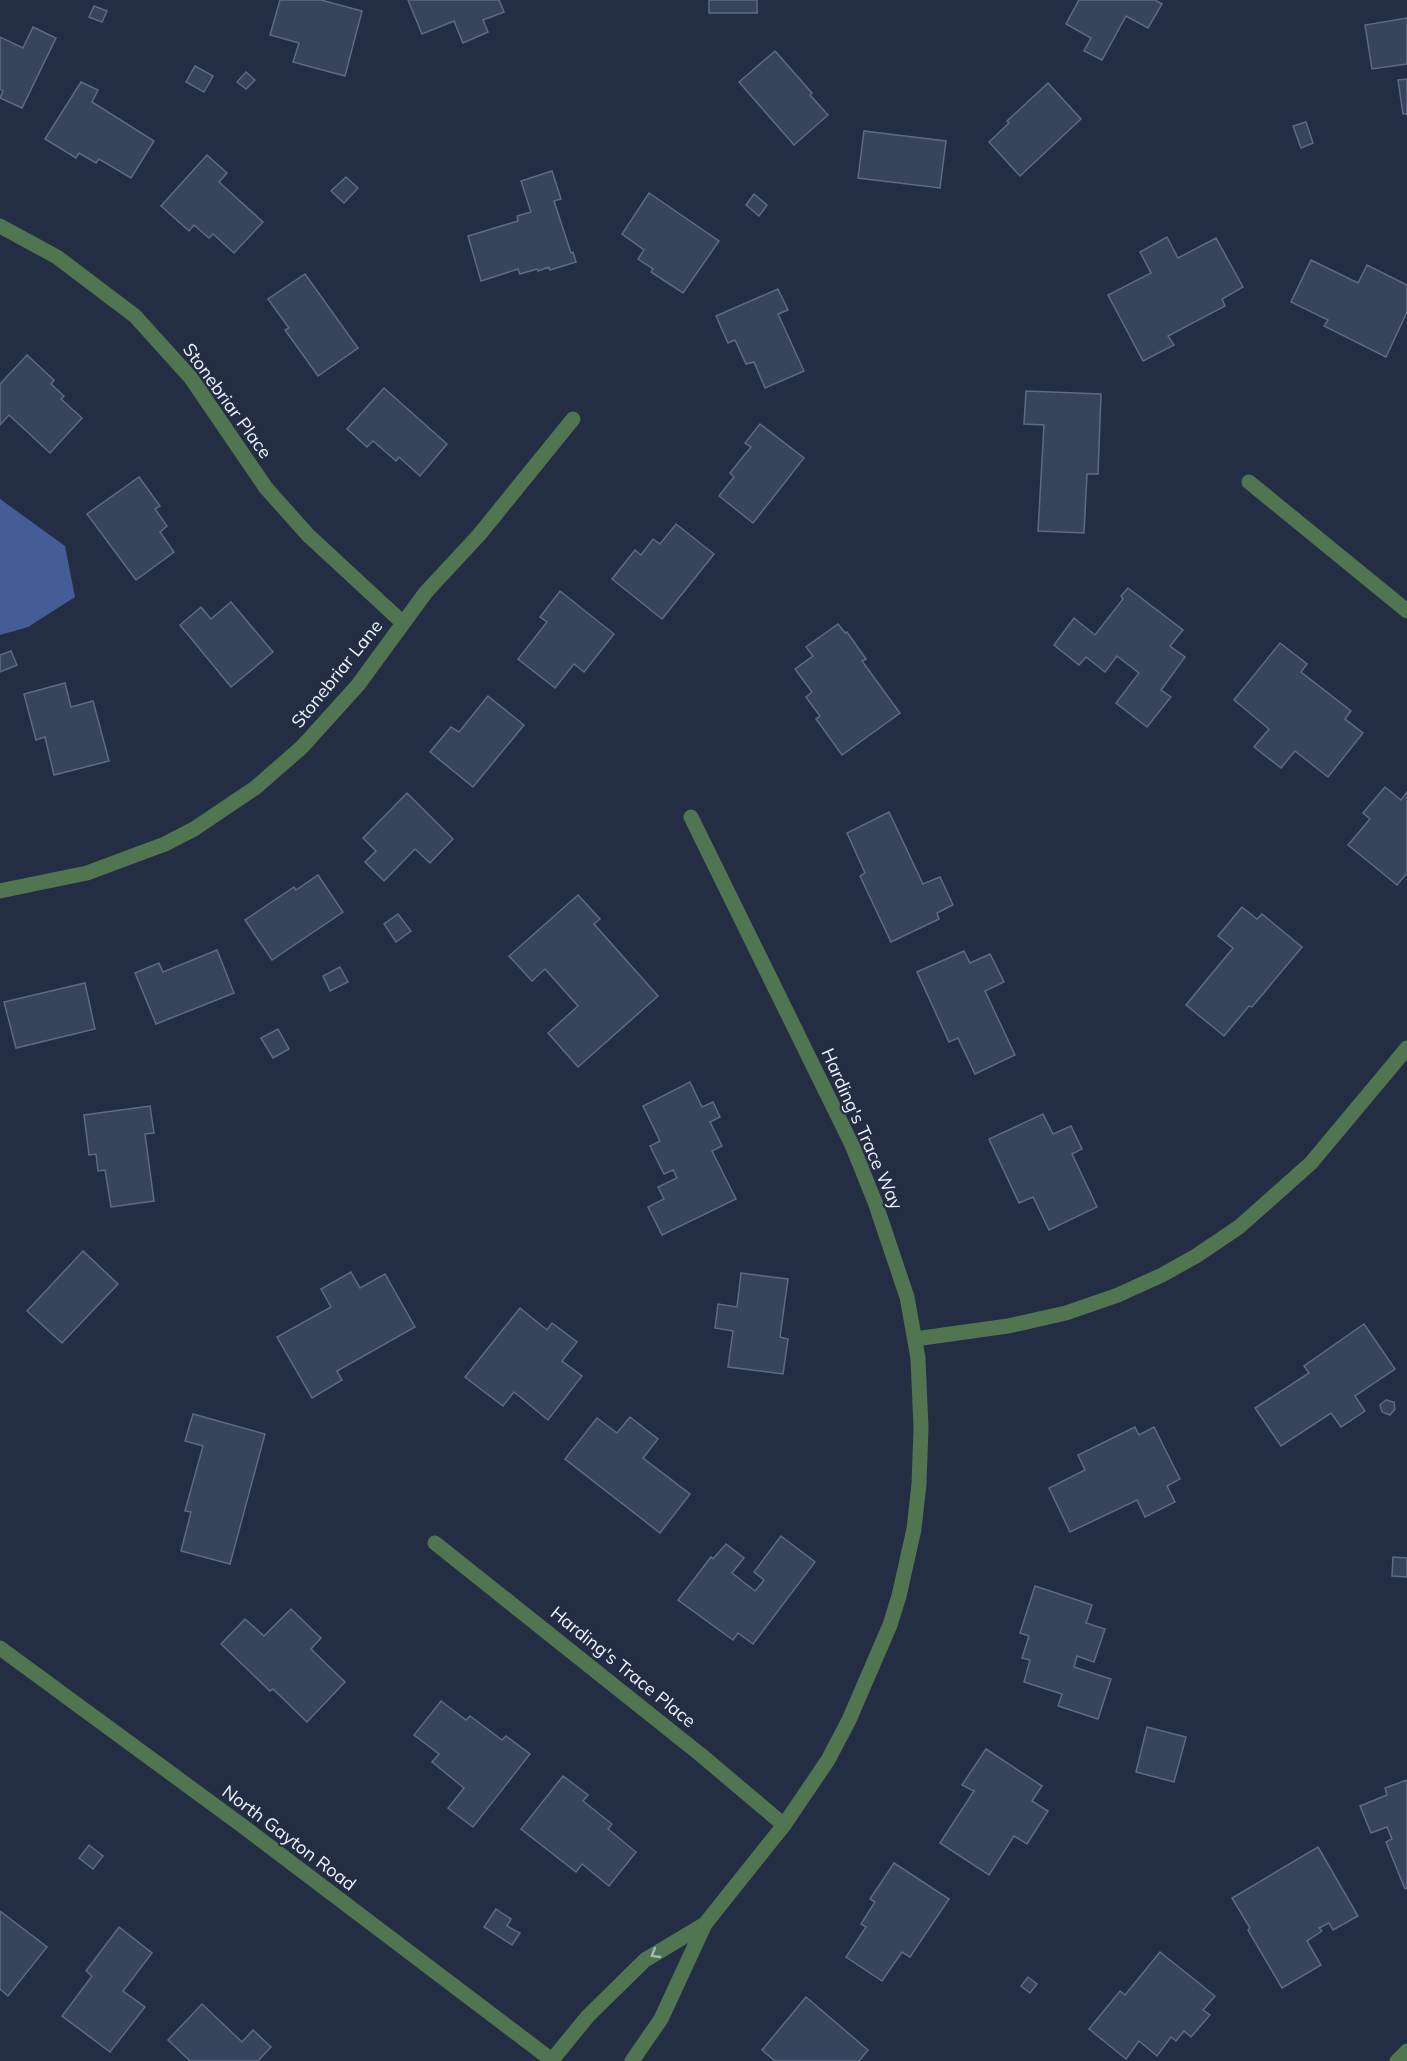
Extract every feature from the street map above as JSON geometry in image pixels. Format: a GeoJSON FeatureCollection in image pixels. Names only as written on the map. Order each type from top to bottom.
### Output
{"type":"FeatureCollection","features":[{"type":"Feature","properties":{"kind":"street","name":"Stonebriar Place"},"geometry":{"type":"LineString","coordinates":[[0,226],[57,257],[135,316],[191,378],[266,488],[308,535],[403,623]]}},
{"type":"Feature","properties":{"kind":"street","name":"Stonebriar Lane"},"geometry":{"type":"LineString","coordinates":[[0,891],[87,873],[165,844],[194,829],[255,788],[302,747],[358,685],[426,592],[480,535],[573,419]]}},
{"type":"Feature","properties":{"kind":"street"},"geometry":{"type":"LineString","coordinates":[[1249,482],[1407,610]]}},
{"type":"Feature","properties":{"kind":"street","name":"Harding's Trace Way"},"geometry":{"type":"LineString","coordinates":[[632,2061],[661,2019],[705,1924],[784,1825],[828,1760],[849,1720],[890,1625],[899,1596],[914,1528],[919,1484],[921,1428],[918,1358],[907,1298],[875,1202],[856,1155],[691,817]]}},
{"type":"Feature","properties":{"kind":"street"},"geometry":{"type":"LineString","coordinates":[[915,1339],[1008,1326],[1066,1313],[1118,1295],[1196,1256],[1239,1227],[1311,1163],[1407,1047]]}},
{"type":"Feature","properties":{"kind":"street","name":"Harding's Trace Place"},"geometry":{"type":"LineString","coordinates":[[435,1543],[701,1755],[784,1825]]}},
{"type":"Feature","properties":{"kind":"street","name":"North Gayton Road"},"geometry":{"type":"LineString","coordinates":[[0,1648],[244,1827],[552,2060]]}},
{"type":"Feature","properties":{"kind":"street","name":"Harding's Trace Way"},"geometry":{"type":"LineString","coordinates":[[552,2060],[588,2016],[645,1960],[705,1924]]}},
{"type":"Feature","properties":{"kind":"street"},"geometry":{"type":"LineString","coordinates":[[1397,2061],[1407,2051]]}},
{"type":"Feature","properties":{"kind":"shaded area"},"geometry":{"type":"Polygon","coordinates":[[[0,499],[65,546],[75,597],[28,627],[0,635],[0,499]]]}},
{"type":"Feature","properties":{"kind":"building"},"geometry":{"type":"Polygon","coordinates":[[[280,0],[321,0],[362,11],[345,76],[293,62],[299,43],[270,35],[280,0]]]}},
{"type":"Feature","properties":{"kind":"building"},"geometry":{"type":"Polygon","coordinates":[[[408,0],[499,0],[504,12],[483,20],[488,32],[463,43],[454,21],[422,34],[408,0]]]}},
{"type":"Feature","properties":{"kind":"building"},"geometry":{"type":"Polygon","coordinates":[[[709,0],[757,0],[757,13],[709,13],[709,0]]]}},
{"type":"Feature","properties":{"kind":"building"},"geometry":{"type":"Polygon","coordinates":[[[1079,0],[1155,0],[1162,4],[1148,28],[1126,16],[1102,60],[1084,51],[1091,38],[1066,24],[1079,0]]]}},
{"type":"Feature","properties":{"kind":"building"},"geometry":{"type":"Polygon","coordinates":[[[94,6],[107,11],[102,22],[89,17],[94,6]]]}},
{"type":"Feature","properties":{"kind":"building"},"geometry":{"type":"Polygon","coordinates":[[[1407,18],[1407,64],[1372,69],[1365,25],[1407,18]]]}},
{"type":"Feature","properties":{"kind":"building"},"geometry":{"type":"Polygon","coordinates":[[[33,27],[56,38],[22,108],[0,98],[3,91],[0,89],[0,37],[23,48],[33,27]]]}},
{"type":"Feature","properties":{"kind":"building"},"geometry":{"type":"Polygon","coordinates":[[[775,51],[828,115],[794,145],[739,82],[775,51]]]}},
{"type":"Feature","properties":{"kind":"building"},"geometry":{"type":"Polygon","coordinates":[[[195,66],[213,76],[204,92],[186,82],[195,66]]]}},
{"type":"Feature","properties":{"kind":"building"},"geometry":{"type":"Polygon","coordinates":[[[246,72],[255,80],[246,89],[237,82],[246,72]]]}},
{"type":"Feature","properties":{"kind":"building"},"geometry":{"type":"Polygon","coordinates":[[[1407,79],[1407,114],[1403,114],[1398,80],[1407,79]]]}},
{"type":"Feature","properties":{"kind":"building"},"geometry":{"type":"Polygon","coordinates":[[[81,82],[98,90],[92,102],[154,141],[131,178],[99,159],[96,163],[79,153],[76,158],[45,139],[81,82]]]}},
{"type":"Feature","properties":{"kind":"building"},"geometry":{"type":"Polygon","coordinates":[[[1048,83],[1081,119],[1020,176],[989,142],[1009,123],[1007,121],[1048,83]]]}},
{"type":"Feature","properties":{"kind":"building"},"geometry":{"type":"Polygon","coordinates":[[[1306,122],[1313,143],[1301,148],[1293,126],[1306,122]]]}},
{"type":"Feature","properties":{"kind":"building"},"geometry":{"type":"Polygon","coordinates":[[[864,131],[946,141],[940,188],[858,178],[864,131]]]}},
{"type":"Feature","properties":{"kind":"building"},"geometry":{"type":"Polygon","coordinates":[[[207,155],[227,173],[219,182],[263,222],[234,253],[213,234],[209,238],[194,225],[189,231],[161,206],[207,155]]]}},
{"type":"Feature","properties":{"kind":"building"},"geometry":{"type":"Polygon","coordinates":[[[552,171],[561,199],[554,201],[576,262],[550,270],[549,267],[520,274],[518,269],[481,281],[468,236],[518,221],[517,216],[531,212],[521,181],[552,171]]]}},
{"type":"Feature","properties":{"kind":"building"},"geometry":{"type":"Polygon","coordinates":[[[346,177],[358,188],[344,203],[331,191],[346,177]]]}},
{"type":"Feature","properties":{"kind":"building"},"geometry":{"type":"Polygon","coordinates":[[[649,193],[719,241],[683,293],[651,272],[653,269],[638,259],[644,250],[622,234],[649,193]]]}},
{"type":"Feature","properties":{"kind":"building"},"geometry":{"type":"Polygon","coordinates":[[[754,194],[767,205],[759,216],[746,205],[754,194]]]}},
{"type":"Feature","properties":{"kind":"building"},"geometry":{"type":"Polygon","coordinates":[[[1167,237],[1178,258],[1216,238],[1243,287],[1222,299],[1225,306],[1168,336],[1174,345],[1143,361],[1108,295],[1151,273],[1140,252],[1167,237]]]}},
{"type":"Feature","properties":{"kind":"building"},"geometry":{"type":"Polygon","coordinates":[[[1311,260],[1358,283],[1367,265],[1407,285],[1407,312],[1386,357],[1324,326],[1328,320],[1291,302],[1311,260]]]}},
{"type":"Feature","properties":{"kind":"building"},"geometry":{"type":"Polygon","coordinates":[[[305,274],[358,348],[318,376],[285,330],[289,328],[268,299],[305,274]]]}},
{"type":"Feature","properties":{"kind":"building"},"geometry":{"type":"Polygon","coordinates":[[[778,289],[788,310],[778,314],[804,371],[765,388],[754,362],[746,364],[735,340],[728,343],[716,316],[778,289]]]}},
{"type":"Feature","properties":{"kind":"building"},"geometry":{"type":"Polygon","coordinates":[[[27,355],[54,380],[51,384],[64,396],[61,399],[82,418],[50,453],[9,415],[0,425],[0,384],[27,355]]]}},
{"type":"Feature","properties":{"kind":"building"},"geometry":{"type":"Polygon","coordinates":[[[384,388],[447,444],[420,476],[399,457],[396,461],[373,441],[367,447],[347,429],[384,388]]]}},
{"type":"Feature","properties":{"kind":"building"},"geometry":{"type":"Polygon","coordinates":[[[1026,391],[1101,394],[1098,474],[1087,474],[1084,533],[1038,531],[1044,425],[1024,424],[1026,391]]]}},
{"type":"Feature","properties":{"kind":"building"},"geometry":{"type":"Polygon","coordinates":[[[760,424],[804,458],[753,523],[719,496],[734,477],[730,473],[751,447],[745,443],[760,424]]]}},
{"type":"Feature","properties":{"kind":"building"},"geometry":{"type":"Polygon","coordinates":[[[139,477],[160,506],[155,509],[167,526],[160,532],[174,552],[136,580],[87,514],[139,477]]]}},
{"type":"Feature","properties":{"kind":"building"},"geometry":{"type":"Polygon","coordinates":[[[676,524],[714,554],[662,619],[612,579],[635,550],[641,555],[653,539],[660,544],[676,524]]]}},
{"type":"Feature","properties":{"kind":"building"},"geometry":{"type":"Polygon","coordinates":[[[1128,588],[1183,630],[1170,646],[1185,657],[1161,690],[1171,697],[1147,727],[1116,703],[1139,673],[1117,656],[1105,672],[1086,657],[1079,665],[1054,645],[1074,618],[1095,635],[1123,599],[1121,596],[1128,588]]]}},
{"type":"Feature","properties":{"kind":"building"},"geometry":{"type":"Polygon","coordinates":[[[560,591],[614,634],[584,672],[574,664],[555,688],[518,659],[547,622],[540,617],[560,591]]]}},
{"type":"Feature","properties":{"kind":"building"},"geometry":{"type":"Polygon","coordinates":[[[231,602],[273,652],[231,687],[180,625],[201,607],[211,619],[231,602]]]}},
{"type":"Feature","properties":{"kind":"building"},"geometry":{"type":"Polygon","coordinates":[[[838,624],[845,633],[847,632],[866,659],[862,661],[900,713],[842,755],[816,719],[820,716],[806,697],[812,692],[795,669],[813,656],[806,647],[838,624]]]}},
{"type":"Feature","properties":{"kind":"building"},"geometry":{"type":"Polygon","coordinates":[[[1280,643],[1307,664],[1301,672],[1351,711],[1345,719],[1363,733],[1328,777],[1295,751],[1281,768],[1254,747],[1269,729],[1234,700],[1280,643]]]}},
{"type":"Feature","properties":{"kind":"building"},"geometry":{"type":"Polygon","coordinates":[[[11,651],[17,665],[0,672],[0,655],[11,651]]]}},
{"type":"Feature","properties":{"kind":"building"},"geometry":{"type":"Polygon","coordinates":[[[65,683],[71,707],[93,701],[109,761],[54,775],[45,737],[36,740],[24,694],[65,683]]]}},
{"type":"Feature","properties":{"kind":"building"},"geometry":{"type":"Polygon","coordinates":[[[488,696],[524,725],[473,787],[430,752],[451,727],[459,732],[488,696]]]}},
{"type":"Feature","properties":{"kind":"building"},"geometry":{"type":"Polygon","coordinates":[[[1385,787],[1401,800],[1407,792],[1407,873],[1397,885],[1348,845],[1370,819],[1363,813],[1385,787]]]}},
{"type":"Feature","properties":{"kind":"building"},"geometry":{"type":"Polygon","coordinates":[[[407,793],[453,839],[430,863],[415,849],[384,881],[365,862],[376,851],[363,838],[407,793]]]}},
{"type":"Feature","properties":{"kind":"building"},"geometry":{"type":"Polygon","coordinates":[[[889,812],[923,884],[940,877],[953,905],[937,913],[939,919],[891,942],[860,876],[865,873],[847,833],[889,812]]]}},
{"type":"Feature","properties":{"kind":"building"},"geometry":{"type":"Polygon","coordinates":[[[318,875],[343,912],[272,960],[245,920],[294,887],[296,890],[318,875]]]}},
{"type":"Feature","properties":{"kind":"building"},"geometry":{"type":"Polygon","coordinates":[[[578,895],[600,919],[594,924],[658,996],[578,1067],[548,1033],[578,1006],[545,969],[532,981],[509,956],[578,895]]]}},
{"type":"Feature","properties":{"kind":"building"},"geometry":{"type":"Polygon","coordinates":[[[1242,907],[1257,919],[1262,914],[1302,947],[1252,1007],[1249,1006],[1224,1036],[1186,1005],[1233,948],[1218,936],[1242,907]]]}},
{"type":"Feature","properties":{"kind":"building"},"geometry":{"type":"Polygon","coordinates":[[[398,914],[411,931],[396,942],[384,924],[398,914]]]}},
{"type":"Feature","properties":{"kind":"building"},"geometry":{"type":"Polygon","coordinates":[[[217,950],[234,993],[156,1024],[135,973],[159,963],[163,972],[217,950]]]}},
{"type":"Feature","properties":{"kind":"building"},"geometry":{"type":"Polygon","coordinates":[[[964,951],[970,963],[990,954],[1004,982],[985,991],[1015,1055],[975,1074],[958,1038],[949,1042],[917,972],[964,951]]]}},
{"type":"Feature","properties":{"kind":"building"},"geometry":{"type":"Polygon","coordinates":[[[340,967],[348,982],[330,991],[323,976],[340,967]]]}},
{"type":"Feature","properties":{"kind":"building"},"geometry":{"type":"Polygon","coordinates":[[[85,983],[95,1029],[16,1048],[4,1002],[85,983]]]}},
{"type":"Feature","properties":{"kind":"building"},"geometry":{"type":"Polygon","coordinates":[[[278,1029],[289,1049],[273,1058],[261,1038],[278,1029]]]}},
{"type":"Feature","properties":{"kind":"building"},"geometry":{"type":"Polygon","coordinates":[[[690,1082],[702,1107],[713,1102],[720,1117],[710,1122],[722,1146],[712,1151],[736,1199],[662,1235],[648,1207],[664,1199],[658,1187],[677,1178],[673,1170],[664,1174],[650,1146],[660,1141],[643,1106],[690,1082]]]}},
{"type":"Feature","properties":{"kind":"building"},"geometry":{"type":"Polygon","coordinates":[[[150,1106],[154,1133],[145,1134],[154,1201],[111,1207],[105,1170],[98,1171],[96,1154],[89,1155],[84,1115],[150,1106]]]}},
{"type":"Feature","properties":{"kind":"building"},"geometry":{"type":"Polygon","coordinates":[[[1043,1114],[1053,1134],[1071,1126],[1082,1149],[1072,1154],[1097,1207],[1049,1230],[1033,1197],[1019,1203],[989,1139],[1043,1114]]]}},
{"type":"Feature","properties":{"kind":"building"},"geometry":{"type":"Polygon","coordinates":[[[83,1251],[118,1284],[62,1343],[27,1311],[83,1251]]]}},
{"type":"Feature","properties":{"kind":"building"},"geometry":{"type":"Polygon","coordinates":[[[351,1272],[360,1288],[385,1274],[415,1327],[337,1371],[342,1380],[312,1398],[277,1337],[331,1307],[321,1289],[351,1272]]]}},
{"type":"Feature","properties":{"kind":"building"},"geometry":{"type":"Polygon","coordinates":[[[741,1273],[788,1279],[780,1337],[788,1339],[783,1374],[728,1367],[733,1331],[715,1328],[718,1304],[737,1307],[741,1273]]]}},
{"type":"Feature","properties":{"kind":"building"},"geometry":{"type":"Polygon","coordinates":[[[520,1308],[547,1330],[552,1323],[577,1342],[562,1361],[582,1376],[548,1420],[514,1392],[503,1406],[465,1377],[520,1308]]]}},
{"type":"Feature","properties":{"kind":"building"},"geometry":{"type":"Polygon","coordinates":[[[1364,1324],[1395,1369],[1355,1396],[1365,1411],[1341,1427],[1331,1413],[1281,1446],[1255,1408],[1309,1373],[1304,1366],[1364,1324]]]}},
{"type":"Feature","properties":{"kind":"building"},"geometry":{"type":"Polygon","coordinates":[[[1386,1400],[1394,1402],[1395,1409],[1390,1415],[1382,1412],[1380,1405],[1386,1400]]]}},
{"type":"Feature","properties":{"kind":"building"},"geometry":{"type":"Polygon","coordinates":[[[193,1414],[265,1434],[230,1564],[181,1551],[191,1512],[185,1511],[203,1446],[185,1441],[193,1414]]]}},
{"type":"Feature","properties":{"kind":"building"},"geometry":{"type":"Polygon","coordinates":[[[630,1417],[658,1439],[643,1458],[690,1494],[660,1533],[565,1459],[597,1418],[617,1433],[630,1417]]]}},
{"type":"Feature","properties":{"kind":"building"},"geometry":{"type":"Polygon","coordinates":[[[1135,1427],[1139,1435],[1154,1427],[1180,1479],[1167,1486],[1175,1502],[1145,1517],[1137,1500],[1070,1532],[1049,1488],[1085,1470],[1078,1455],[1135,1427]]]}},
{"type":"Feature","properties":{"kind":"building"},"geometry":{"type":"Polygon","coordinates":[[[781,1536],[815,1562],[753,1644],[738,1633],[733,1640],[678,1600],[711,1557],[713,1559],[726,1544],[744,1558],[732,1573],[755,1591],[764,1580],[754,1572],[781,1536]]]}},
{"type":"Feature","properties":{"kind":"building"},"geometry":{"type":"Polygon","coordinates":[[[1393,1557],[1407,1558],[1407,1577],[1392,1576],[1393,1557]]]}},
{"type":"Feature","properties":{"kind":"building"},"geometry":{"type":"Polygon","coordinates":[[[1035,1586],[1092,1605],[1086,1623],[1105,1629],[1094,1662],[1077,1656],[1074,1667],[1111,1679],[1098,1719],[1058,1706],[1062,1694],[1024,1682],[1030,1660],[1022,1658],[1029,1636],[1020,1633],[1035,1586]]]}},
{"type":"Feature","properties":{"kind":"building"},"geometry":{"type":"Polygon","coordinates":[[[291,1609],[321,1638],[311,1649],[345,1682],[307,1722],[273,1689],[270,1691],[221,1644],[245,1619],[264,1636],[291,1609]]]}},
{"type":"Feature","properties":{"kind":"building"},"geometry":{"type":"Polygon","coordinates":[[[441,1701],[466,1720],[470,1716],[502,1740],[506,1736],[530,1754],[473,1827],[448,1808],[464,1788],[432,1762],[439,1754],[414,1735],[441,1701]]]}},
{"type":"Feature","properties":{"kind":"building"},"geometry":{"type":"Polygon","coordinates":[[[1147,1727],[1186,1737],[1174,1782],[1136,1772],[1147,1727]]]}},
{"type":"Feature","properties":{"kind":"building"},"geometry":{"type":"Polygon","coordinates":[[[986,1749],[1042,1786],[1032,1801],[1048,1811],[1027,1844],[1014,1836],[989,1875],[940,1843],[974,1791],[962,1785],[986,1749]]]}},
{"type":"Feature","properties":{"kind":"building"},"geometry":{"type":"Polygon","coordinates":[[[563,1776],[588,1795],[583,1801],[612,1824],[608,1829],[636,1852],[609,1886],[582,1864],[576,1872],[521,1829],[563,1776]]]}},
{"type":"Feature","properties":{"kind":"building"},"geometry":{"type":"Polygon","coordinates":[[[1407,1780],[1407,1888],[1405,1889],[1386,1842],[1392,1839],[1387,1827],[1371,1833],[1360,1806],[1387,1795],[1385,1788],[1407,1780]]]}},
{"type":"Feature","properties":{"kind":"building"},"geometry":{"type":"Polygon","coordinates":[[[89,1845],[103,1856],[93,1869],[79,1858],[89,1845]]]}},
{"type":"Feature","properties":{"kind":"building"},"geometry":{"type":"Polygon","coordinates":[[[1318,1847],[1358,1916],[1333,1930],[1329,1923],[1319,1928],[1322,1931],[1307,1941],[1321,1965],[1282,1988],[1232,1898],[1318,1847]]]}},
{"type":"Feature","properties":{"kind":"building"},"geometry":{"type":"Polygon","coordinates":[[[894,1863],[949,1899],[910,1957],[902,1952],[882,1981],[846,1957],[866,1927],[861,1924],[875,1902],[870,1899],[894,1863]]]}},
{"type":"Feature","properties":{"kind":"building"},"geometry":{"type":"Polygon","coordinates":[[[496,1909],[511,1919],[507,1926],[520,1933],[512,1945],[484,1927],[496,1909]]]}},
{"type":"Feature","properties":{"kind":"building"},"geometry":{"type":"Polygon","coordinates":[[[0,1911],[47,1947],[8,1996],[0,1989],[0,1911]]]}},
{"type":"Feature","properties":{"kind":"building"},"geometry":{"type":"Polygon","coordinates":[[[119,1927],[152,1953],[123,1991],[145,2007],[110,2052],[62,2016],[92,1976],[86,1971],[119,1927]]]}},
{"type":"Feature","properties":{"kind":"building"},"geometry":{"type":"Polygon","coordinates":[[[1160,1952],[1215,1996],[1203,2010],[1210,2015],[1191,2037],[1184,2031],[1176,2041],[1171,2037],[1157,2056],[1139,2041],[1126,2059],[1089,2029],[1120,1991],[1125,1995],[1160,1952]]]}},
{"type":"Feature","properties":{"kind":"building"},"geometry":{"type":"Polygon","coordinates":[[[1028,1977],[1037,1984],[1030,1993],[1021,1986],[1028,1977]]]}},
{"type":"Feature","properties":{"kind":"building"},"geometry":{"type":"Polygon","coordinates":[[[806,1997],[868,2050],[859,2061],[775,2061],[762,2050],[806,1997]]]}},
{"type":"Feature","properties":{"kind":"building"},"geometry":{"type":"Polygon","coordinates":[[[202,2004],[242,2042],[253,2030],[271,2047],[258,2061],[190,2061],[168,2040],[202,2004]]]}}]}
